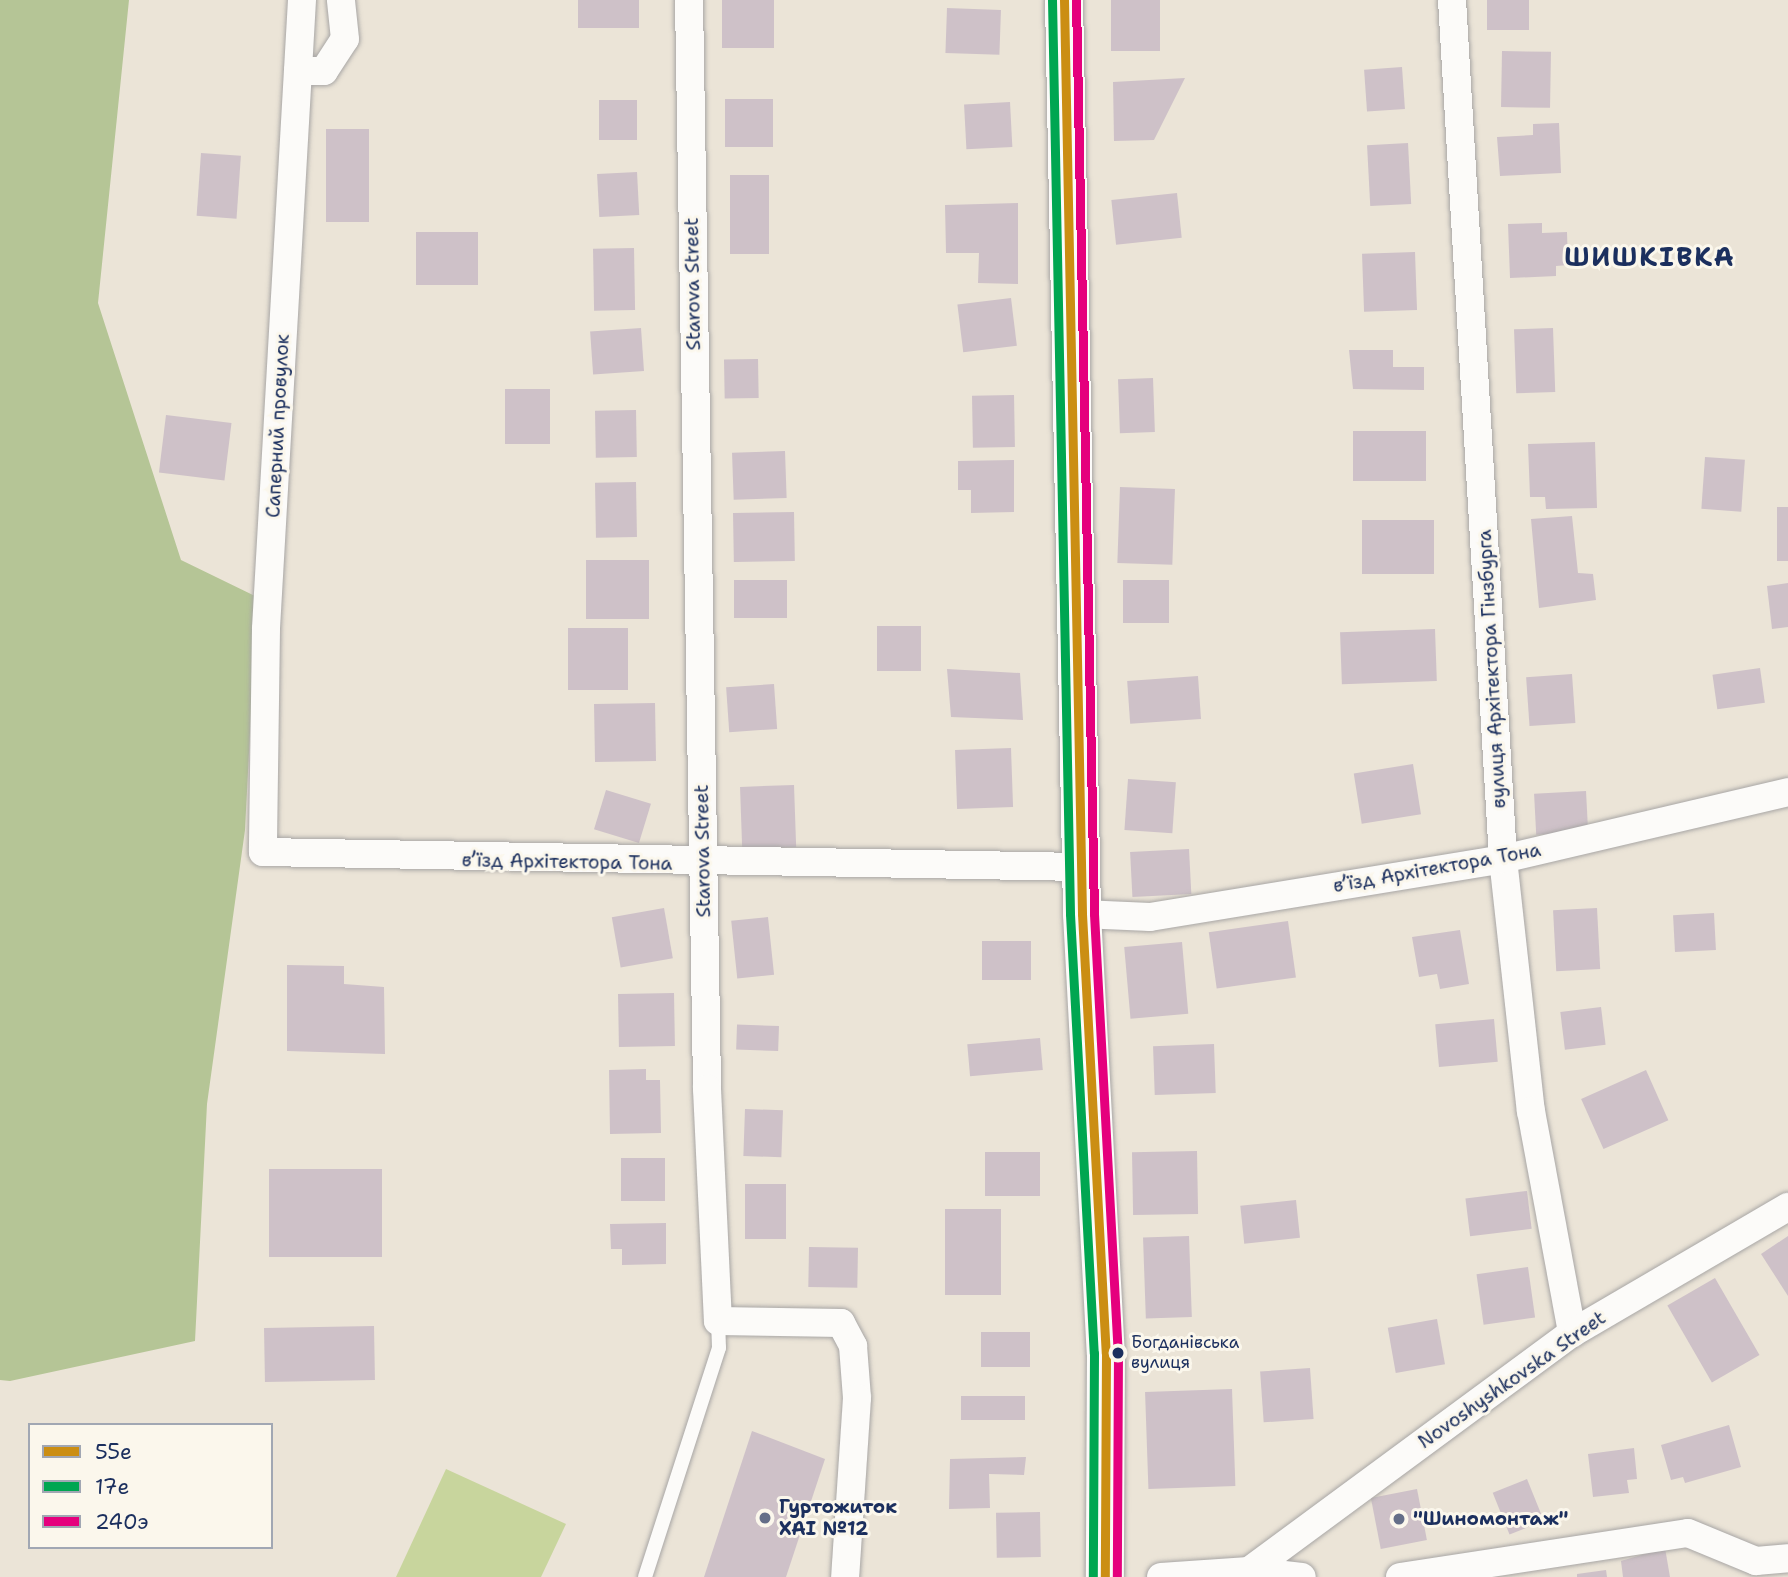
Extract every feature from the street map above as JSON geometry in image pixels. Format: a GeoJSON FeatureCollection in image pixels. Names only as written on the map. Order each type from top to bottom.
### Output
{"type":"FeatureCollection","features":[{"type":"Feature","properties":{"kind":"main road"},"geometry":{"type":"LineString","coordinates":[[1064,0],[1082,914],[1106,1353],[1105,1577]]}},
{"type":"Feature","properties":{"kind":"street","name":"Саперний провулок"},"geometry":{"type":"LineString","coordinates":[[263,852],[266,629],[302,0]]}},
{"type":"Feature","properties":{"kind":"street"},"geometry":{"type":"LineString","coordinates":[[298,71],[324,71],[345,39],[341,0]]}},
{"type":"Feature","properties":{"kind":"street","name":"Starova Street"},"geometry":{"type":"LineString","coordinates":[[689,0],[703,864],[718,1321]]}},
{"type":"Feature","properties":{"kind":"street","name":"вулиця Архітектора Гінзбурга"},"geometry":{"type":"LineString","coordinates":[[1452,0],[1503,859],[1531,1111],[1572,1333]]}},
{"type":"Feature","properties":{"kind":"street","name":"в’їзд Архітектора Тона"},"geometry":{"type":"LineString","coordinates":[[1082,914],[1150,917],[1503,859],[1788,792]]}},
{"type":"Feature","properties":{"kind":"street","name":"в’їзд Архітектора Тона"},"geometry":{"type":"LineString","coordinates":[[263,852],[703,864],[1082,867]]}},
{"type":"Feature","properties":{"kind":"street","name":"Novoshyshkovska Street"},"geometry":{"type":"LineString","coordinates":[[1249,1572],[1572,1333],[1788,1207]]}},
{"type":"Feature","properties":{"kind":"street"},"geometry":{"type":"LineString","coordinates":[[718,1321],[841,1323],[853,1346],[857,1398],[845,1577]]}},
{"type":"Feature","properties":{"kind":"street"},"geometry":{"type":"LineString","coordinates":[[1400,1577],[1688,1533],[1756,1561],[1788,1558]]}},
{"type":"Feature","properties":{"kind":"street"},"geometry":{"type":"LineString","coordinates":[[1161,1577],[1249,1572],[1302,1577]]}},
{"type":"Feature","properties":{"kind":"lane"},"geometry":{"type":"LineString","coordinates":[[645,1577],[719,1348],[718,1321]]}},
{"type":"Feature","properties":{"kind":"green space"},"geometry":{"type":"Polygon","coordinates":[[[0,0],[129,0],[98,303],[181,560],[257,597],[245,830],[207,1104],[195,1341],[10,1381],[0,1380],[0,0]]]}},
{"type":"Feature","properties":{"kind":"green space"},"geometry":{"type":"Polygon","coordinates":[[[446,1469],[566,1524],[541,1577],[396,1577],[446,1469]]]}},
{"type":"Feature","properties":{"kind":"building"},"geometry":{"type":"Polygon","coordinates":[[[578,0],[639,0],[639,28],[578,28],[578,0]]]}},
{"type":"Feature","properties":{"kind":"building"},"geometry":{"type":"Polygon","coordinates":[[[722,0],[774,0],[774,48],[722,48],[722,0]]]}},
{"type":"Feature","properties":{"kind":"building"},"geometry":{"type":"Polygon","coordinates":[[[1111,0],[1160,0],[1160,51],[1111,51],[1111,0]]]}},
{"type":"Feature","properties":{"kind":"building"},"geometry":{"type":"Polygon","coordinates":[[[1487,0],[1529,0],[1529,30],[1487,30],[1487,0]]]}},
{"type":"Feature","properties":{"kind":"building"},"geometry":{"type":"Polygon","coordinates":[[[947,8],[1001,10],[999,55],[945,53],[947,8]]]}},
{"type":"Feature","properties":{"kind":"building"},"geometry":{"type":"Polygon","coordinates":[[[1502,51],[1551,52],[1550,108],[1501,107],[1502,51]]]}},
{"type":"Feature","properties":{"kind":"building"},"geometry":{"type":"Polygon","coordinates":[[[1402,67],[1405,109],[1367,112],[1364,70],[1402,67]]]}},
{"type":"Feature","properties":{"kind":"building"},"geometry":{"type":"Polygon","coordinates":[[[1185,78],[1154,140],[1114,141],[1113,82],[1185,78]]]}},
{"type":"Feature","properties":{"kind":"building"},"geometry":{"type":"Polygon","coordinates":[[[725,99],[773,99],[773,147],[725,147],[725,99]]]}},
{"type":"Feature","properties":{"kind":"building"},"geometry":{"type":"Polygon","coordinates":[[[599,100],[637,100],[637,140],[599,140],[599,100]]]}},
{"type":"Feature","properties":{"kind":"building"},"geometry":{"type":"Polygon","coordinates":[[[1010,102],[1012,147],[966,149],[964,104],[1010,102]]]}},
{"type":"Feature","properties":{"kind":"building"},"geometry":{"type":"Polygon","coordinates":[[[1559,123],[1561,173],[1500,176],[1497,137],[1533,135],[1533,124],[1559,123]]]}},
{"type":"Feature","properties":{"kind":"building"},"geometry":{"type":"Polygon","coordinates":[[[326,129],[369,129],[369,222],[326,222],[326,129]]]}},
{"type":"Feature","properties":{"kind":"building"},"geometry":{"type":"Polygon","coordinates":[[[1408,143],[1411,204],[1370,206],[1367,145],[1408,143]]]}},
{"type":"Feature","properties":{"kind":"building"},"geometry":{"type":"Polygon","coordinates":[[[201,153],[241,156],[237,219],[197,216],[201,153]]]}},
{"type":"Feature","properties":{"kind":"building"},"geometry":{"type":"Polygon","coordinates":[[[637,172],[639,215],[599,217],[597,174],[637,172]]]}},
{"type":"Feature","properties":{"kind":"building"},"geometry":{"type":"Polygon","coordinates":[[[730,175],[769,175],[769,254],[730,254],[730,175]]]}},
{"type":"Feature","properties":{"kind":"building"},"geometry":{"type":"Polygon","coordinates":[[[1177,193],[1182,238],[1116,245],[1111,200],[1177,193]]]}},
{"type":"Feature","properties":{"kind":"building"},"geometry":{"type":"Polygon","coordinates":[[[1018,203],[1018,284],[978,283],[979,253],[946,253],[945,205],[1018,203]]]}},
{"type":"Feature","properties":{"kind":"building"},"geometry":{"type":"Polygon","coordinates":[[[1542,223],[1542,233],[1567,232],[1568,265],[1556,266],[1556,276],[1510,278],[1508,224],[1542,223]]]}},
{"type":"Feature","properties":{"kind":"building"},"geometry":{"type":"Polygon","coordinates":[[[416,232],[478,232],[478,285],[416,285],[416,232]]]}},
{"type":"Feature","properties":{"kind":"building"},"geometry":{"type":"Polygon","coordinates":[[[634,248],[635,310],[594,311],[593,249],[634,248]]]}},
{"type":"Feature","properties":{"kind":"building"},"geometry":{"type":"Polygon","coordinates":[[[1415,252],[1417,310],[1364,312],[1362,254],[1415,252]]]}},
{"type":"Feature","properties":{"kind":"building"},"geometry":{"type":"Polygon","coordinates":[[[1011,298],[1017,346],[963,352],[957,305],[1011,298]]]}},
{"type":"Feature","properties":{"kind":"building"},"geometry":{"type":"Polygon","coordinates":[[[641,328],[644,371],[593,374],[590,332],[641,328]]]}},
{"type":"Feature","properties":{"kind":"building"},"geometry":{"type":"Polygon","coordinates":[[[1553,328],[1555,392],[1516,393],[1514,329],[1553,328]]]}},
{"type":"Feature","properties":{"kind":"building"},"geometry":{"type":"Polygon","coordinates":[[[1349,350],[1393,350],[1393,367],[1424,367],[1424,390],[1353,389],[1349,350]]]}},
{"type":"Feature","properties":{"kind":"building"},"geometry":{"type":"Polygon","coordinates":[[[758,359],[759,398],[725,399],[724,360],[758,359]]]}},
{"type":"Feature","properties":{"kind":"building"},"geometry":{"type":"Polygon","coordinates":[[[1153,378],[1155,432],[1120,433],[1118,379],[1153,378]]]}},
{"type":"Feature","properties":{"kind":"building"},"geometry":{"type":"Polygon","coordinates":[[[505,389],[550,389],[550,444],[505,444],[505,389]]]}},
{"type":"Feature","properties":{"kind":"building"},"geometry":{"type":"Polygon","coordinates":[[[1014,395],[1015,447],[973,448],[972,396],[1014,395]]]}},
{"type":"Feature","properties":{"kind":"building"},"geometry":{"type":"Polygon","coordinates":[[[636,410],[637,457],[596,458],[595,411],[636,410]]]}},
{"type":"Feature","properties":{"kind":"building"},"geometry":{"type":"Polygon","coordinates":[[[166,415],[232,423],[224,481],[159,473],[166,415]]]}},
{"type":"Feature","properties":{"kind":"building"},"geometry":{"type":"Polygon","coordinates":[[[1353,431],[1426,431],[1426,481],[1353,481],[1353,431]]]}},
{"type":"Feature","properties":{"kind":"building"},"geometry":{"type":"Polygon","coordinates":[[[1595,442],[1597,508],[1546,509],[1545,497],[1530,497],[1528,444],[1595,442]]]}},
{"type":"Feature","properties":{"kind":"building"},"geometry":{"type":"Polygon","coordinates":[[[785,451],[787,498],[734,500],[732,453],[785,451]]]}},
{"type":"Feature","properties":{"kind":"building"},"geometry":{"type":"Polygon","coordinates":[[[1705,457],[1745,460],[1741,512],[1701,509],[1705,457]]]}},
{"type":"Feature","properties":{"kind":"building"},"geometry":{"type":"Polygon","coordinates":[[[1014,460],[1014,512],[971,513],[971,490],[958,490],[958,461],[1014,460]]]}},
{"type":"Feature","properties":{"kind":"building"},"geometry":{"type":"Polygon","coordinates":[[[636,482],[637,537],[596,538],[595,483],[636,482]]]}},
{"type":"Feature","properties":{"kind":"building"},"geometry":{"type":"Polygon","coordinates":[[[1120,487],[1175,489],[1172,565],[1117,563],[1120,487]]]}},
{"type":"Feature","properties":{"kind":"building"},"geometry":{"type":"Polygon","coordinates":[[[1777,507],[1788,507],[1788,561],[1777,561],[1777,507]]]}},
{"type":"Feature","properties":{"kind":"building"},"geometry":{"type":"Polygon","coordinates":[[[794,512],[795,561],[734,562],[733,513],[794,512]]]}},
{"type":"Feature","properties":{"kind":"building"},"geometry":{"type":"Polygon","coordinates":[[[1572,516],[1578,573],[1593,574],[1596,600],[1539,608],[1531,519],[1572,516]]]}},
{"type":"Feature","properties":{"kind":"building"},"geometry":{"type":"Polygon","coordinates":[[[1362,520],[1434,520],[1434,574],[1362,574],[1362,520]]]}},
{"type":"Feature","properties":{"kind":"building"},"geometry":{"type":"Polygon","coordinates":[[[586,560],[649,560],[649,619],[586,619],[586,560]]]}},
{"type":"Feature","properties":{"kind":"building"},"geometry":{"type":"Polygon","coordinates":[[[734,580],[787,580],[787,618],[734,618],[734,580]]]}},
{"type":"Feature","properties":{"kind":"building"},"geometry":{"type":"Polygon","coordinates":[[[1123,580],[1169,580],[1169,623],[1123,623],[1123,580]]]}},
{"type":"Feature","properties":{"kind":"building"},"geometry":{"type":"Polygon","coordinates":[[[1788,583],[1788,627],[1772,629],[1767,586],[1788,583]]]}},
{"type":"Feature","properties":{"kind":"building"},"geometry":{"type":"Polygon","coordinates":[[[877,626],[921,626],[921,671],[877,671],[877,626]]]}},
{"type":"Feature","properties":{"kind":"building"},"geometry":{"type":"Polygon","coordinates":[[[568,628],[628,628],[628,690],[568,690],[568,628]]]}},
{"type":"Feature","properties":{"kind":"building"},"geometry":{"type":"Polygon","coordinates":[[[1435,629],[1437,681],[1342,684],[1340,632],[1435,629]]]}},
{"type":"Feature","properties":{"kind":"building"},"geometry":{"type":"Polygon","coordinates":[[[1760,668],[1765,703],[1717,709],[1712,675],[1760,668]]]}},
{"type":"Feature","properties":{"kind":"building"},"geometry":{"type":"Polygon","coordinates":[[[947,669],[1020,673],[1023,720],[951,717],[947,669]]]}},
{"type":"Feature","properties":{"kind":"building"},"geometry":{"type":"Polygon","coordinates":[[[1572,674],[1575,723],[1530,726],[1526,677],[1572,674]]]}},
{"type":"Feature","properties":{"kind":"building"},"geometry":{"type":"Polygon","coordinates":[[[1198,676],[1201,719],[1130,724],[1127,681],[1198,676]]]}},
{"type":"Feature","properties":{"kind":"building"},"geometry":{"type":"Polygon","coordinates":[[[774,684],[777,729],[729,732],[726,687],[774,684]]]}},
{"type":"Feature","properties":{"kind":"building"},"geometry":{"type":"Polygon","coordinates":[[[655,703],[656,761],[595,762],[594,704],[655,703]]]}},
{"type":"Feature","properties":{"kind":"building"},"geometry":{"type":"Polygon","coordinates":[[[1011,748],[1013,807],[957,809],[955,750],[1011,748]]]}},
{"type":"Feature","properties":{"kind":"building"},"geometry":{"type":"Polygon","coordinates":[[[1413,764],[1421,814],[1362,824],[1354,773],[1413,764]]]}},
{"type":"Feature","properties":{"kind":"building"},"geometry":{"type":"Polygon","coordinates":[[[1128,779],[1176,782],[1172,833],[1124,830],[1128,779]]]}},
{"type":"Feature","properties":{"kind":"building"},"geometry":{"type":"Polygon","coordinates":[[[794,785],[796,847],[742,849],[740,787],[794,785]]]}},
{"type":"Feature","properties":{"kind":"building"},"geometry":{"type":"Polygon","coordinates":[[[606,790],[651,804],[639,843],[594,829],[606,790]]]}},
{"type":"Feature","properties":{"kind":"building"},"geometry":{"type":"Polygon","coordinates":[[[1586,791],[1588,832],[1536,835],[1534,794],[1586,791]]]}},
{"type":"Feature","properties":{"kind":"building"},"geometry":{"type":"Polygon","coordinates":[[[1189,849],[1191,894],[1132,897],[1130,852],[1189,849]]]}},
{"type":"Feature","properties":{"kind":"building"},"geometry":{"type":"Polygon","coordinates":[[[664,908],[673,958],[621,967],[612,917],[664,908]]]}},
{"type":"Feature","properties":{"kind":"building"},"geometry":{"type":"Polygon","coordinates":[[[1597,908],[1600,969],[1556,971],[1553,910],[1597,908]]]}},
{"type":"Feature","properties":{"kind":"building"},"geometry":{"type":"Polygon","coordinates":[[[1714,913],[1716,950],[1675,952],[1673,915],[1714,913]]]}},
{"type":"Feature","properties":{"kind":"building"},"geometry":{"type":"Polygon","coordinates":[[[768,917],[774,975],[737,979],[731,921],[768,917]]]}},
{"type":"Feature","properties":{"kind":"building"},"geometry":{"type":"Polygon","coordinates":[[[1288,921],[1296,977],[1217,989],[1209,932],[1288,921]]]}},
{"type":"Feature","properties":{"kind":"building"},"geometry":{"type":"Polygon","coordinates":[[[1460,930],[1469,984],[1440,989],[1437,974],[1419,977],[1412,937],[1460,930]]]}},
{"type":"Feature","properties":{"kind":"building"},"geometry":{"type":"Polygon","coordinates":[[[982,941],[1031,941],[1031,980],[982,980],[982,941]]]}},
{"type":"Feature","properties":{"kind":"building"},"geometry":{"type":"Polygon","coordinates":[[[1182,942],[1188,1014],[1130,1019],[1124,947],[1182,942]]]}},
{"type":"Feature","properties":{"kind":"building"},"geometry":{"type":"Polygon","coordinates":[[[287,965],[344,966],[344,984],[384,987],[385,1054],[287,1051],[287,965]]]}},
{"type":"Feature","properties":{"kind":"building"},"geometry":{"type":"Polygon","coordinates":[[[674,993],[675,1046],[619,1047],[618,994],[674,993]]]}},
{"type":"Feature","properties":{"kind":"building"},"geometry":{"type":"Polygon","coordinates":[[[1601,1007],[1606,1045],[1565,1050],[1560,1012],[1601,1007]]]}},
{"type":"Feature","properties":{"kind":"building"},"geometry":{"type":"Polygon","coordinates":[[[1494,1019],[1498,1062],[1439,1067],[1435,1024],[1494,1019]]]}},
{"type":"Feature","properties":{"kind":"building"},"geometry":{"type":"Polygon","coordinates":[[[737,1025],[779,1026],[778,1051],[736,1050],[737,1025]]]}},
{"type":"Feature","properties":{"kind":"building"},"geometry":{"type":"Polygon","coordinates":[[[1040,1038],[1043,1070],[970,1076],[967,1044],[1040,1038]]]}},
{"type":"Feature","properties":{"kind":"building"},"geometry":{"type":"Polygon","coordinates":[[[1214,1044],[1216,1093],[1155,1095],[1153,1046],[1214,1044]]]}},
{"type":"Feature","properties":{"kind":"building"},"geometry":{"type":"Polygon","coordinates":[[[646,1069],[646,1080],[660,1080],[661,1133],[610,1134],[609,1070],[646,1069]]]}},
{"type":"Feature","properties":{"kind":"building"},"geometry":{"type":"Polygon","coordinates":[[[1646,1070],[1668,1120],[1604,1149],[1581,1099],[1646,1070]]]}},
{"type":"Feature","properties":{"kind":"building"},"geometry":{"type":"Polygon","coordinates":[[[745,1109],[783,1110],[781,1157],[743,1156],[745,1109]]]}},
{"type":"Feature","properties":{"kind":"building"},"geometry":{"type":"Polygon","coordinates":[[[1197,1151],[1198,1214],[1133,1215],[1132,1152],[1197,1151]]]}},
{"type":"Feature","properties":{"kind":"building"},"geometry":{"type":"Polygon","coordinates":[[[985,1152],[1040,1152],[1040,1196],[985,1196],[985,1152]]]}},
{"type":"Feature","properties":{"kind":"building"},"geometry":{"type":"Polygon","coordinates":[[[621,1158],[665,1158],[665,1201],[621,1201],[621,1158]]]}},
{"type":"Feature","properties":{"kind":"building"},"geometry":{"type":"Polygon","coordinates":[[[269,1169],[382,1169],[382,1257],[269,1257],[269,1169]]]}},
{"type":"Feature","properties":{"kind":"building"},"geometry":{"type":"Polygon","coordinates":[[[745,1184],[786,1184],[786,1239],[745,1239],[745,1184]]]}},
{"type":"Feature","properties":{"kind":"building"},"geometry":{"type":"Polygon","coordinates":[[[1527,1191],[1532,1229],[1470,1236],[1465,1199],[1527,1191]]]}},
{"type":"Feature","properties":{"kind":"building"},"geometry":{"type":"Polygon","coordinates":[[[1296,1200],[1300,1238],[1244,1244],[1240,1206],[1296,1200]]]}},
{"type":"Feature","properties":{"kind":"building"},"geometry":{"type":"Polygon","coordinates":[[[945,1209],[1001,1209],[1001,1295],[945,1295],[945,1209]]]}},
{"type":"Feature","properties":{"kind":"building"},"geometry":{"type":"Polygon","coordinates":[[[666,1223],[666,1264],[622,1265],[622,1249],[611,1249],[610,1224],[666,1223]]]}},
{"type":"Feature","properties":{"kind":"building"},"geometry":{"type":"Polygon","coordinates":[[[1189,1236],[1192,1317],[1146,1319],[1143,1238],[1189,1236]]]}},
{"type":"Feature","properties":{"kind":"building"},"geometry":{"type":"Polygon","coordinates":[[[1788,1236],[1788,1296],[1761,1254],[1788,1236]]]}},
{"type":"Feature","properties":{"kind":"building"},"geometry":{"type":"Polygon","coordinates":[[[809,1247],[858,1248],[857,1288],[808,1287],[809,1247]]]}},
{"type":"Feature","properties":{"kind":"building"},"geometry":{"type":"Polygon","coordinates":[[[1528,1267],[1535,1318],[1484,1325],[1477,1274],[1528,1267]]]}},
{"type":"Feature","properties":{"kind":"building"},"geometry":{"type":"Polygon","coordinates":[[[1715,1278],[1760,1355],[1712,1383],[1667,1306],[1715,1278]]]}},
{"type":"Feature","properties":{"kind":"building"},"geometry":{"type":"Polygon","coordinates":[[[1437,1319],[1445,1364],[1396,1373],[1388,1328],[1437,1319]]]}},
{"type":"Feature","properties":{"kind":"building"},"geometry":{"type":"Polygon","coordinates":[[[374,1326],[375,1380],[265,1382],[264,1328],[374,1326]]]}},
{"type":"Feature","properties":{"kind":"building"},"geometry":{"type":"Polygon","coordinates":[[[981,1332],[1030,1332],[1030,1367],[981,1367],[981,1332]]]}},
{"type":"Feature","properties":{"kind":"building"},"geometry":{"type":"Polygon","coordinates":[[[1310,1368],[1314,1419],[1264,1422],[1260,1371],[1310,1368]]]}},
{"type":"Feature","properties":{"kind":"building"},"geometry":{"type":"Polygon","coordinates":[[[1232,1389],[1235,1486],[1148,1489],[1145,1392],[1232,1389]]]}},
{"type":"Feature","properties":{"kind":"building"},"geometry":{"type":"Polygon","coordinates":[[[961,1396],[1025,1396],[1025,1420],[961,1420],[961,1396]]]}},
{"type":"Feature","properties":{"kind":"building"},"geometry":{"type":"Polygon","coordinates":[[[1729,1425],[1741,1467],[1685,1483],[1683,1477],[1671,1480],[1661,1445],[1729,1425]]]}},
{"type":"Feature","properties":{"kind":"building","name":"Гуртожиток ХАІ №12"},"geometry":{"type":"Polygon","coordinates":[[[752,1431],[825,1459],[786,1577],[704,1577],[752,1431]]]}},
{"type":"Feature","properties":{"kind":"building"},"geometry":{"type":"Polygon","coordinates":[[[1634,1448],[1637,1479],[1627,1480],[1629,1493],[1593,1497],[1588,1454],[1634,1448]]]}},
{"type":"Feature","properties":{"kind":"building"},"geometry":{"type":"Polygon","coordinates":[[[1026,1457],[1024,1475],[989,1474],[990,1508],[949,1509],[950,1459],[1026,1457]]]}},
{"type":"Feature","properties":{"kind":"building"},"geometry":{"type":"Polygon","coordinates":[[[1527,1479],[1544,1521],[1510,1535],[1493,1493],[1527,1479]]]}},
{"type":"Feature","properties":{"kind":"building","name":"\"Шиномонтаж\""},"geometry":{"type":"Polygon","coordinates":[[[1417,1489],[1427,1540],[1381,1549],[1371,1498],[1417,1489]]]}},
{"type":"Feature","properties":{"kind":"building"},"geometry":{"type":"Polygon","coordinates":[[[1040,1512],[1041,1557],[997,1558],[996,1513],[1040,1512]]]}},
{"type":"Feature","properties":{"kind":"building"},"geometry":{"type":"Polygon","coordinates":[[[1665,1548],[1670,1577],[1623,1577],[1621,1561],[1665,1548]]]}},
{"type":"Feature","properties":{"kind":"building"},"geometry":{"type":"Polygon","coordinates":[[[1606,1570],[1607,1577],[1577,1577],[1577,1574],[1606,1570]]]}},
{"type":"Feature","properties":{"kind":"transit line","name":"17е"},"geometry":{"type":"LineString","coordinates":[[1052,0],[1070,914],[1094,1353],[1093,1577]]}},
{"type":"Feature","properties":{"kind":"transit line","name":"55е"},"geometry":{"type":"LineString","coordinates":[[1064,0],[1082,914],[1106,1353],[1105,1577]]}},
{"type":"Feature","properties":{"kind":"transit line","name":"240э"},"geometry":{"type":"LineString","coordinates":[[1076,0],[1094,914],[1118,1352],[1117,1577]]}},
{"type":"Feature","properties":{"kind":"place","name":"Богданівська вулиця"},"geometry":{"type":"Point","coordinates":[1118,1353]}},
{"type":"Feature","properties":{"kind":"place","name":"Гуртожиток ХАІ №12"},"geometry":{"type":"Point","coordinates":[765,1518]}},
{"type":"Feature","properties":{"kind":"place","name":"\"Шиномонтаж\""},"geometry":{"type":"Point","coordinates":[1399,1519]}},
{"type":"Feature","properties":{"kind":"district","name":"ШИШКІВКА"},"geometry":{"type":"Point","coordinates":[1650,257]}}]}
